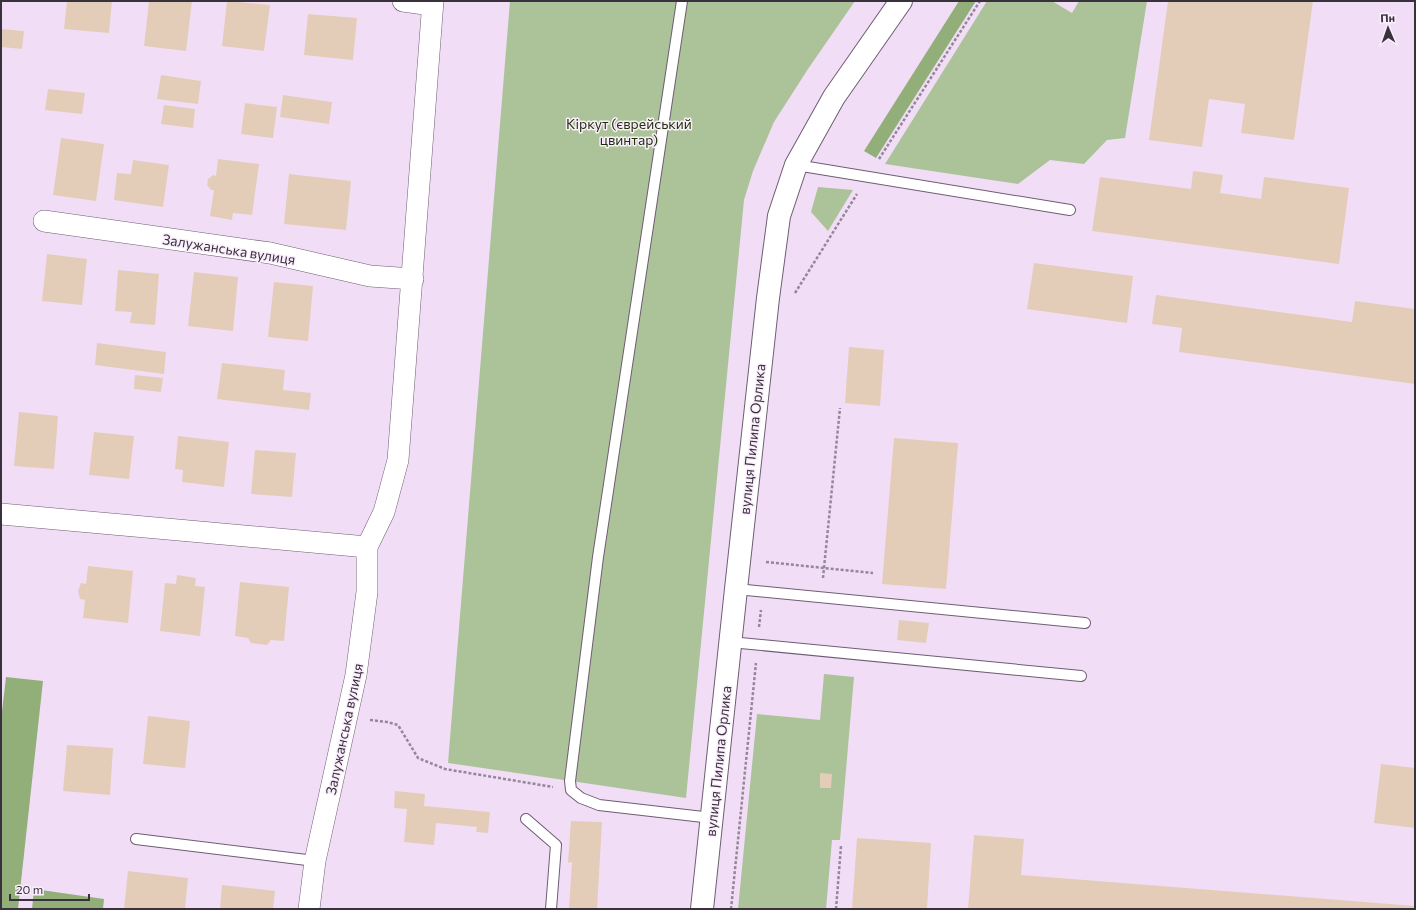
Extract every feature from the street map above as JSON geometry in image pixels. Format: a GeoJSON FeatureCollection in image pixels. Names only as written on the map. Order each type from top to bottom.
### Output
{"type":"FeatureCollection","features":[{"type":"Feature","properties":{"kind":"main road","name":"вулиця Пилипа Орлика"},"geometry":{"type":"LineString","coordinates":[[702,909],[768,298],[780,216],[796,165],[834,97],[901,1]]}},
{"type":"Feature","properties":{"kind":"street","name":"Залужанська вулиця"},"geometry":{"type":"LineString","coordinates":[[309,909],[315,861],[356,675],[367,592],[367,547],[384,512],[398,460],[433,3],[403,1]]}},
{"type":"Feature","properties":{"kind":"street","name":"Залужанська вулиця"},"geometry":{"type":"LineString","coordinates":[[44,221],[270,253],[370,276],[413,279]]}},
{"type":"Feature","properties":{"kind":"street"},"geometry":{"type":"LineString","coordinates":[[1,514],[367,547]]}},
{"type":"Feature","properties":{"kind":"lane"},"geometry":{"type":"LineString","coordinates":[[682,1],[598,557],[570,781],[571,790],[581,798],[599,805],[712,818]]}},
{"type":"Feature","properties":{"kind":"lane"},"geometry":{"type":"LineString","coordinates":[[796,165],[1070,210]]}},
{"type":"Feature","properties":{"kind":"lane"},"geometry":{"type":"LineString","coordinates":[[736,589],[1086,623]]}},
{"type":"Feature","properties":{"kind":"lane"},"geometry":{"type":"LineString","coordinates":[[730,642],[1081,676]]}},
{"type":"Feature","properties":{"kind":"lane"},"geometry":{"type":"LineString","coordinates":[[526,819],[556,845],[551,909]]}},
{"type":"Feature","properties":{"kind":"lane"},"geometry":{"type":"LineString","coordinates":[[136,839],[315,861]]}},
{"type":"Feature","properties":{"kind":"path"},"geometry":{"type":"LineString","coordinates":[[794,294],[980,1]]}},
{"type":"Feature","properties":{"kind":"path"},"geometry":{"type":"LineString","coordinates":[[821,597],[840,408]]}},
{"type":"Feature","properties":{"kind":"path"},"geometry":{"type":"LineString","coordinates":[[731,909],[766,562],[873,573]]}},
{"type":"Feature","properties":{"kind":"path"},"geometry":{"type":"LineString","coordinates":[[347,717],[387,722],[398,725],[418,758],[445,769],[571,790]]}},
{"type":"Feature","properties":{"kind":"path"},"geometry":{"type":"LineString","coordinates":[[836,909],[841,846]]}},
{"type":"Feature","properties":{"kind":"green space","name":"Кіркут (єврейський цвинтар)"},"geometry":{"type":"Polygon","coordinates":[[[510,1],[855,1],[808,69],[774,122],[753,171],[744,200],[686,798],[448,763],[510,1]]]}},
{"type":"Feature","properties":{"kind":"green space"},"geometry":{"type":"Polygon","coordinates":[[[959,1],[976,1],[876,158],[864,151],[959,1]]]}},
{"type":"Feature","properties":{"kind":"green space"},"geometry":{"type":"Polygon","coordinates":[[[987,1],[1052,1],[1072,13],[1079,1],[1147,1],[1125,138],[1107,140],[1084,164],[1050,160],[1018,184],[885,164],[987,1]]]}},
{"type":"Feature","properties":{"kind":"green space"},"geometry":{"type":"Polygon","coordinates":[[[818,187],[853,190],[828,231],[811,212],[818,187]]]}},
{"type":"Feature","properties":{"kind":"green space"},"geometry":{"type":"Polygon","coordinates":[[[824,674],[854,677],[840,840],[832,840],[826,909],[738,909],[757,714],[820,720],[824,674]]]}},
{"type":"Feature","properties":{"kind":"green space"},"geometry":{"type":"Polygon","coordinates":[[[6,677],[43,681],[18,909],[1,909],[1,720],[6,677]]]}},
{"type":"Feature","properties":{"kind":"green space"},"geometry":{"type":"Polygon","coordinates":[[[34,889],[104,899],[103,909],[32,909],[34,889]]]}},
{"type":"Feature","properties":{"kind":"building"},"geometry":{"type":"Polygon","coordinates":[[[67,1],[112,1],[109,33],[64,29],[67,1]]]}},
{"type":"Feature","properties":{"kind":"building"},"geometry":{"type":"Polygon","coordinates":[[[149,1],[192,1],[186,51],[144,46],[149,1]]]}},
{"type":"Feature","properties":{"kind":"building"},"geometry":{"type":"Polygon","coordinates":[[[227,1],[270,5],[264,51],[222,46],[227,1]]]}},
{"type":"Feature","properties":{"kind":"building"},"geometry":{"type":"Polygon","coordinates":[[[1168,1],[1313,1],[1294,140],[1241,133],[1245,104],[1209,99],[1202,147],[1149,140],[1168,1]]]}},
{"type":"Feature","properties":{"kind":"building"},"geometry":{"type":"Polygon","coordinates":[[[308,14],[357,18],[353,60],[304,55],[308,14]]]}},
{"type":"Feature","properties":{"kind":"building"},"geometry":{"type":"Polygon","coordinates":[[[1,29],[24,31],[22,49],[1,47],[1,29]]]}},
{"type":"Feature","properties":{"kind":"building"},"geometry":{"type":"Polygon","coordinates":[[[161,75],[201,81],[198,104],[157,99],[161,75]]]}},
{"type":"Feature","properties":{"kind":"building"},"geometry":{"type":"Polygon","coordinates":[[[48,89],[85,93],[82,114],[45,110],[48,89]]]}},
{"type":"Feature","properties":{"kind":"building"},"geometry":{"type":"Polygon","coordinates":[[[283,95],[332,102],[329,124],[280,117],[283,95]]]}},
{"type":"Feature","properties":{"kind":"building"},"geometry":{"type":"Polygon","coordinates":[[[245,103],[277,107],[273,138],[241,134],[245,103]]]}},
{"type":"Feature","properties":{"kind":"building"},"geometry":{"type":"Polygon","coordinates":[[[164,105],[195,109],[193,128],[161,124],[164,105]]]}},
{"type":"Feature","properties":{"kind":"building"},"geometry":{"type":"Polygon","coordinates":[[[61,138],[104,144],[96,201],[53,195],[61,138]]]}},
{"type":"Feature","properties":{"kind":"building"},"geometry":{"type":"Polygon","coordinates":[[[218,159],[259,164],[252,215],[233,213],[232,220],[210,216],[214,190],[211,190],[207,185],[208,179],[213,175],[216,176],[218,159]]]}},
{"type":"Feature","properties":{"kind":"building"},"geometry":{"type":"Polygon","coordinates":[[[133,160],[169,165],[163,207],[114,200],[117,173],[131,174],[133,160]]]}},
{"type":"Feature","properties":{"kind":"building"},"geometry":{"type":"Polygon","coordinates":[[[1193,171],[1223,175],[1220,193],[1261,199],[1264,177],[1349,188],[1339,264],[1092,231],[1100,177],[1191,189],[1193,171]]]}},
{"type":"Feature","properties":{"kind":"building"},"geometry":{"type":"Polygon","coordinates":[[[289,174],[351,181],[346,230],[284,224],[289,174]]]}},
{"type":"Feature","properties":{"kind":"building"},"geometry":{"type":"Polygon","coordinates":[[[47,254],[87,259],[82,305],[42,301],[47,254]]]}},
{"type":"Feature","properties":{"kind":"building"},"geometry":{"type":"Polygon","coordinates":[[[1034,263],[1133,276],[1127,323],[1027,309],[1034,263]]]}},
{"type":"Feature","properties":{"kind":"building"},"geometry":{"type":"Polygon","coordinates":[[[118,270],[159,274],[155,325],[130,323],[132,312],[115,311],[118,270]]]}},
{"type":"Feature","properties":{"kind":"building"},"geometry":{"type":"Polygon","coordinates":[[[194,272],[238,277],[233,331],[188,326],[194,272]]]}},
{"type":"Feature","properties":{"kind":"building"},"geometry":{"type":"Polygon","coordinates":[[[274,282],[313,286],[308,341],[268,337],[274,282]]]}},
{"type":"Feature","properties":{"kind":"building"},"geometry":{"type":"Polygon","coordinates":[[[1156,295],[1352,322],[1355,301],[1415,309],[1415,384],[1179,352],[1182,328],[1152,324],[1156,295]]]}},
{"type":"Feature","properties":{"kind":"building"},"geometry":{"type":"Polygon","coordinates":[[[97,343],[166,352],[164,374],[95,365],[97,343]]]}},
{"type":"Feature","properties":{"kind":"building"},"geometry":{"type":"Polygon","coordinates":[[[849,347],[884,350],[880,406],[845,403],[849,347]]]}},
{"type":"Feature","properties":{"kind":"building"},"geometry":{"type":"Polygon","coordinates":[[[222,363],[285,370],[283,390],[311,393],[309,410],[217,399],[222,363]]]}},
{"type":"Feature","properties":{"kind":"building"},"geometry":{"type":"Polygon","coordinates":[[[135,375],[163,378],[161,392],[134,389],[135,375]]]}},
{"type":"Feature","properties":{"kind":"building"},"geometry":{"type":"Polygon","coordinates":[[[19,412],[58,416],[54,469],[14,466],[19,412]]]}},
{"type":"Feature","properties":{"kind":"building"},"geometry":{"type":"Polygon","coordinates":[[[94,432],[134,436],[129,479],[89,475],[94,432]]]}},
{"type":"Feature","properties":{"kind":"building"},"geometry":{"type":"Polygon","coordinates":[[[178,436],[229,442],[224,487],[182,482],[183,470],[175,469],[178,436]]]}},
{"type":"Feature","properties":{"kind":"building"},"geometry":{"type":"Polygon","coordinates":[[[894,438],[958,443],[946,589],[882,584],[894,438]]]}},
{"type":"Feature","properties":{"kind":"building"},"geometry":{"type":"Polygon","coordinates":[[[255,450],[296,453],[292,497],[251,494],[255,450]]]}},
{"type":"Feature","properties":{"kind":"building"},"geometry":{"type":"Polygon","coordinates":[[[88,566],[133,571],[128,623],[83,618],[85,600],[80,599],[78,591],[81,583],[86,584],[88,566]]]}},
{"type":"Feature","properties":{"kind":"building"},"geometry":{"type":"Polygon","coordinates":[[[177,575],[196,578],[195,586],[205,587],[200,636],[160,631],[165,583],[176,584],[177,575]]]}},
{"type":"Feature","properties":{"kind":"building"},"geometry":{"type":"Polygon","coordinates":[[[240,582],[289,587],[284,641],[271,640],[267,645],[251,643],[248,638],[235,636],[240,582]]]}},
{"type":"Feature","properties":{"kind":"building"},"geometry":{"type":"Polygon","coordinates":[[[899,620],[929,623],[926,643],[897,640],[899,620]]]}},
{"type":"Feature","properties":{"kind":"building"},"geometry":{"type":"Polygon","coordinates":[[[148,716],[190,721],[185,768],[143,764],[148,716]]]}},
{"type":"Feature","properties":{"kind":"building"},"geometry":{"type":"Polygon","coordinates":[[[67,745],[113,748],[110,795],[63,791],[67,745]]]}},
{"type":"Feature","properties":{"kind":"building"},"geometry":{"type":"Polygon","coordinates":[[[1381,764],[1415,768],[1415,828],[1374,823],[1381,764]]]}},
{"type":"Feature","properties":{"kind":"building"},"geometry":{"type":"Polygon","coordinates":[[[820,773],[832,774],[831,788],[820,788],[820,773]]]}},
{"type":"Feature","properties":{"kind":"building"},"geometry":{"type":"Polygon","coordinates":[[[395,791],[425,794],[424,806],[490,812],[488,833],[476,832],[477,827],[436,823],[434,845],[404,842],[407,809],[394,808],[395,791]]]}},
{"type":"Feature","properties":{"kind":"building"},"geometry":{"type":"Polygon","coordinates":[[[571,821],[602,822],[597,909],[569,909],[572,862],[568,863],[571,821]]]}},
{"type":"Feature","properties":{"kind":"building"},"geometry":{"type":"Polygon","coordinates":[[[974,835],[1024,839],[1021,875],[1415,906],[1415,909],[968,909],[974,835]]]}},
{"type":"Feature","properties":{"kind":"building"},"geometry":{"type":"Polygon","coordinates":[[[857,838],[931,843],[927,909],[852,909],[857,838]]]}},
{"type":"Feature","properties":{"kind":"building"},"geometry":{"type":"Polygon","coordinates":[[[128,871],[188,878],[185,909],[124,909],[128,871]]]}},
{"type":"Feature","properties":{"kind":"building"},"geometry":{"type":"Polygon","coordinates":[[[222,885],[275,891],[273,909],[220,909],[222,885]]]}}]}
